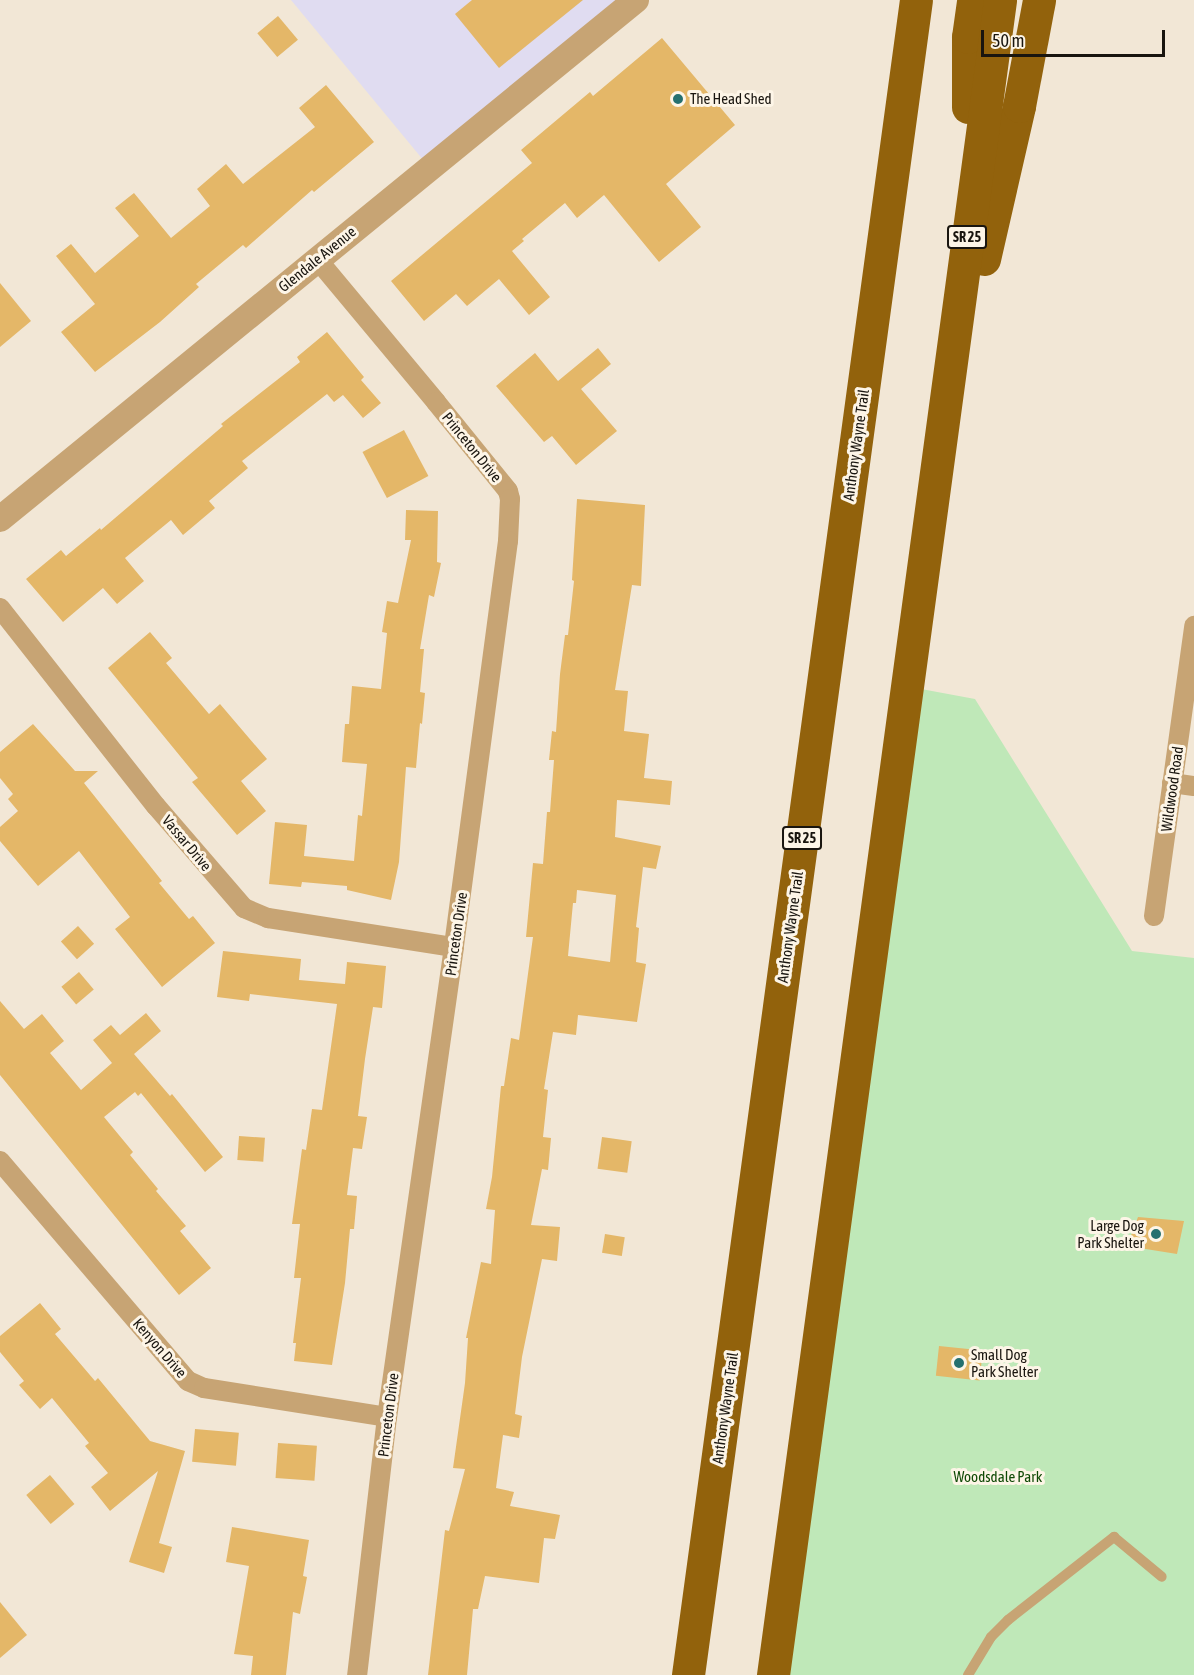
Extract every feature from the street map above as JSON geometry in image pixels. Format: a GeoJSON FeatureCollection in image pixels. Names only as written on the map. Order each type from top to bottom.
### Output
{"type":"FeatureCollection","features":[{"type":"Feature","properties":{"kind":"highway","name":"Anthony Wayne Trail"},"geometry":{"type":"LineString","coordinates":[[688,1675],[916,0]]}},
{"type":"Feature","properties":{"kind":"highway"},"geometry":{"type":"LineString","coordinates":[[967,238],[968,37],[973,0]]}},
{"type":"Feature","properties":{"kind":"highway","name":"SR 25"},"geometry":{"type":"LineString","coordinates":[[773,1675],[1000,0]]}},
{"type":"Feature","properties":{"kind":"highway"},"geometry":{"type":"LineString","coordinates":[[934,474],[1018,106],[1039,0]]}},
{"type":"Feature","properties":{"kind":"street","name":"Glendale Avenue"},"geometry":{"type":"LineString","coordinates":[[0,519],[636,0]]}},
{"type":"Feature","properties":{"kind":"street","name":"Princeton Drive"},"geometry":{"type":"LineString","coordinates":[[317,259],[508,491],[510,499],[508,541],[454,947],[387,1417],[357,1675]]}},
{"type":"Feature","properties":{"kind":"street","name":"Vassar Drive"},"geometry":{"type":"LineString","coordinates":[[0,608],[156,806],[244,908],[268,918],[454,947]]}},
{"type":"Feature","properties":{"kind":"street","name":"Wildwood Road"},"geometry":{"type":"LineString","coordinates":[[1154,916],[1194,626]]}},
{"type":"Feature","properties":{"kind":"street"},"geometry":{"type":"LineString","coordinates":[[1172,783],[1194,786]]}},
{"type":"Feature","properties":{"kind":"street","name":"Kenyon Drive"},"geometry":{"type":"LineString","coordinates":[[0,1161],[188,1381],[204,1388],[387,1417]]}},
{"type":"Feature","properties":{"kind":"lane"},"geometry":{"type":"LineString","coordinates":[[968,1675],[997,1631],[1114,1537],[1162,1577]]}},
{"type":"Feature","properties":{"kind":"shaded area"},"geometry":{"type":"Polygon","coordinates":[[[291,0],[636,0],[429,167],[291,0]]]}},
{"type":"Feature","properties":{"kind":"green space","name":"Woodsdale Park"},"geometry":{"type":"Polygon","coordinates":[[[905,686],[975,699],[1132,951],[1194,958],[1194,1675],[772,1675],[905,686]]]}},
{"type":"Feature","properties":{"kind":"building"},"geometry":{"type":"Polygon","coordinates":[[[472,0],[583,0],[499,68],[455,14],[472,0]]]}},
{"type":"Feature","properties":{"kind":"building"},"geometry":{"type":"Polygon","coordinates":[[[278,16],[298,40],[277,57],[257,33],[278,16]]]}},
{"type":"Feature","properties":{"kind":"building"},"geometry":{"type":"Polygon","coordinates":[[[662,38],[735,125],[666,184],[701,227],[659,262],[604,195],[577,218],[565,203],[522,239],[524,241],[512,251],[550,297],[529,315],[499,279],[467,306],[456,294],[424,321],[391,281],[532,163],[521,150],[590,92],[593,96],[662,38]]]}},
{"type":"Feature","properties":{"kind":"building"},"geometry":{"type":"Polygon","coordinates":[[[326,85],[374,142],[314,192],[312,190],[246,248],[243,245],[196,284],[199,287],[160,322],[95,372],[61,332],[95,304],[56,256],[71,244],[95,273],[139,236],[115,208],[134,193],[171,238],[210,206],[197,189],[226,164],[243,184],[315,127],[299,108],[326,85]]]}},
{"type":"Feature","properties":{"kind":"building"},"geometry":{"type":"Polygon","coordinates":[[[0,283],[31,321],[0,347],[0,283]]]}},
{"type":"Feature","properties":{"kind":"building"},"geometry":{"type":"Polygon","coordinates":[[[327,332],[364,377],[361,380],[381,403],[363,418],[343,395],[334,402],[327,394],[242,461],[248,468],[209,501],[215,508],[183,535],[171,520],[125,558],[144,581],[117,604],[103,588],[63,622],[26,579],[61,550],[66,556],[100,528],[101,530],[223,426],[221,424],[300,362],[297,357],[327,332]]]}},
{"type":"Feature","properties":{"kind":"building"},"geometry":{"type":"Polygon","coordinates":[[[598,348],[611,364],[581,389],[617,431],[576,465],[552,436],[544,442],[496,386],[535,353],[558,381],[598,348]]]}},
{"type":"Feature","properties":{"kind":"building"},"geometry":{"type":"Polygon","coordinates":[[[404,430],[428,476],[387,498],[363,452],[404,430]]]}},
{"type":"Feature","properties":{"kind":"building"},"geometry":{"type":"Polygon","coordinates":[[[577,499],[645,505],[641,586],[632,585],[615,690],[628,691],[624,731],[649,734],[644,778],[672,781],[670,805],[617,800],[615,837],[661,846],[656,869],[643,867],[636,927],[639,928],[636,962],[646,964],[637,1022],[578,1015],[576,1035],[553,1032],[544,1089],[548,1090],[543,1137],[551,1138],[548,1170],[542,1169],[531,1225],[560,1227],[557,1261],[542,1259],[522,1357],[515,1414],[522,1416],[519,1438],[503,1435],[496,1488],[514,1492],[510,1506],[560,1515],[555,1539],[544,1538],[539,1583],[485,1576],[478,1609],[473,1609],[467,1675],[428,1675],[445,1530],[449,1531],[465,1469],[453,1468],[465,1383],[468,1338],[466,1338],[481,1262],[491,1264],[495,1210],[486,1209],[492,1177],[501,1086],[504,1086],[511,1038],[519,1040],[533,937],[526,937],[533,863],[543,864],[554,760],[549,760],[552,731],[556,732],[560,674],[565,635],[568,635],[574,581],[572,580],[577,499]],[[577,890],[576,903],[573,903],[568,956],[610,962],[616,895],[577,890]]]}},
{"type":"Feature","properties":{"kind":"building"},"geometry":{"type":"Polygon","coordinates":[[[406,510],[438,511],[437,562],[441,563],[434,597],[429,595],[420,649],[424,649],[420,692],[425,693],[422,724],[420,723],[416,768],[406,767],[399,862],[391,900],[347,890],[347,886],[302,882],[301,887],[269,884],[275,822],[307,825],[304,856],[354,861],[358,815],[362,816],[367,764],[342,762],[345,724],[349,724],[352,686],[381,689],[387,633],[382,632],[387,601],[398,603],[411,540],[405,540],[406,510]]]}},
{"type":"Feature","properties":{"kind":"building"},"geometry":{"type":"Polygon","coordinates":[[[150,632],[172,658],[166,663],[209,714],[220,704],[267,759],[241,781],[266,811],[237,835],[192,782],[198,778],[108,668],[150,632]]]}},
{"type":"Feature","properties":{"kind":"building"},"geometry":{"type":"Polygon","coordinates":[[[33,724],[75,771],[98,771],[84,783],[162,881],[159,883],[189,919],[193,916],[215,943],[162,987],[115,929],[130,917],[79,851],[38,886],[0,841],[0,827],[18,811],[8,799],[13,794],[0,778],[0,752],[33,724]]]}},
{"type":"Feature","properties":{"kind":"building"},"geometry":{"type":"Polygon","coordinates":[[[78,926],[94,944],[77,959],[61,941],[78,926]]]}},
{"type":"Feature","properties":{"kind":"building"},"geometry":{"type":"Polygon","coordinates":[[[223,951],[301,959],[299,980],[345,984],[347,962],[386,966],[382,1008],[373,1007],[365,1059],[358,1116],[367,1117],[362,1149],[353,1148],[347,1195],[357,1196],[354,1229],[350,1229],[345,1283],[332,1365],[294,1361],[296,1343],[293,1343],[301,1278],[294,1278],[300,1224],[292,1224],[302,1149],[306,1150],[312,1109],[322,1110],[337,1004],[250,994],[249,1001],[217,997],[223,951]]]}},
{"type":"Feature","properties":{"kind":"building"},"geometry":{"type":"Polygon","coordinates":[[[79,972],[94,990],[76,1004],[61,987],[79,972]]]}},
{"type":"Feature","properties":{"kind":"building"},"geometry":{"type":"Polygon","coordinates":[[[0,1001],[24,1029],[42,1014],[64,1041],[50,1053],[81,1090],[112,1063],[93,1040],[111,1025],[120,1035],[146,1013],[161,1031],[134,1054],[170,1096],[172,1094],[223,1157],[205,1172],[141,1093],[138,1096],[135,1092],[104,1117],[133,1152],[130,1155],[158,1189],[156,1191],[186,1226],[180,1231],[211,1268],[179,1295],[0,1075],[0,1001]]]}},
{"type":"Feature","properties":{"kind":"building"},"geometry":{"type":"Polygon","coordinates":[[[239,1136],[265,1138],[263,1162],[237,1160],[239,1136]]]}},
{"type":"Feature","properties":{"kind":"building"},"geometry":{"type":"Polygon","coordinates":[[[602,1137],[632,1141],[627,1173],[598,1169],[602,1137]]]}},
{"type":"Feature","properties":{"kind":"building","name":"Large Dog Park Shelter"},"geometry":{"type":"Polygon","coordinates":[[[1138,1217],[1184,1221],[1177,1254],[1127,1246],[1138,1217]]]}},
{"type":"Feature","properties":{"kind":"building"},"geometry":{"type":"Polygon","coordinates":[[[605,1234],[625,1237],[622,1256],[602,1253],[605,1234]]]}},
{"type":"Feature","properties":{"kind":"building"},"geometry":{"type":"Polygon","coordinates":[[[40,1303],[61,1329],[55,1334],[95,1381],[98,1378],[150,1441],[185,1451],[159,1543],[172,1547],[164,1573],[129,1562],[158,1471],[110,1511],[91,1487],[108,1473],[85,1446],[89,1443],[52,1398],[40,1409],[19,1385],[24,1381],[0,1352],[0,1336],[40,1303]]]}},
{"type":"Feature","properties":{"kind":"building","name":"Small Dog Park Shelter"},"geometry":{"type":"Polygon","coordinates":[[[939,1346],[983,1351],[980,1380],[936,1376],[939,1346]]]}},
{"type":"Feature","properties":{"kind":"building"},"geometry":{"type":"Polygon","coordinates":[[[195,1429],[239,1433],[236,1466],[192,1462],[195,1429]]]}},
{"type":"Feature","properties":{"kind":"building"},"geometry":{"type":"Polygon","coordinates":[[[278,1443],[317,1446],[314,1481],[276,1478],[278,1443]]]}},
{"type":"Feature","properties":{"kind":"building"},"geometry":{"type":"Polygon","coordinates":[[[50,1475],[74,1504],[51,1524],[26,1495],[50,1475]]]}},
{"type":"Feature","properties":{"kind":"building"},"geometry":{"type":"Polygon","coordinates":[[[232,1527],[309,1540],[303,1576],[307,1577],[300,1614],[293,1612],[286,1675],[251,1675],[253,1656],[234,1654],[249,1566],[226,1562],[232,1527]]]}},
{"type":"Feature","properties":{"kind":"building"},"geometry":{"type":"Polygon","coordinates":[[[0,1602],[27,1635],[0,1658],[0,1602]]]}},
{"type":"Feature","properties":{"kind":"place","name":"The Head Shed"},"geometry":{"type":"Point","coordinates":[678,99]}},
{"type":"Feature","properties":{"kind":"place","name":"Large Dog Park Shelter"},"geometry":{"type":"Point","coordinates":[1156,1234]}},
{"type":"Feature","properties":{"kind":"place","name":"Small Dog Park Shelter"},"geometry":{"type":"Point","coordinates":[959,1363]}}]}
